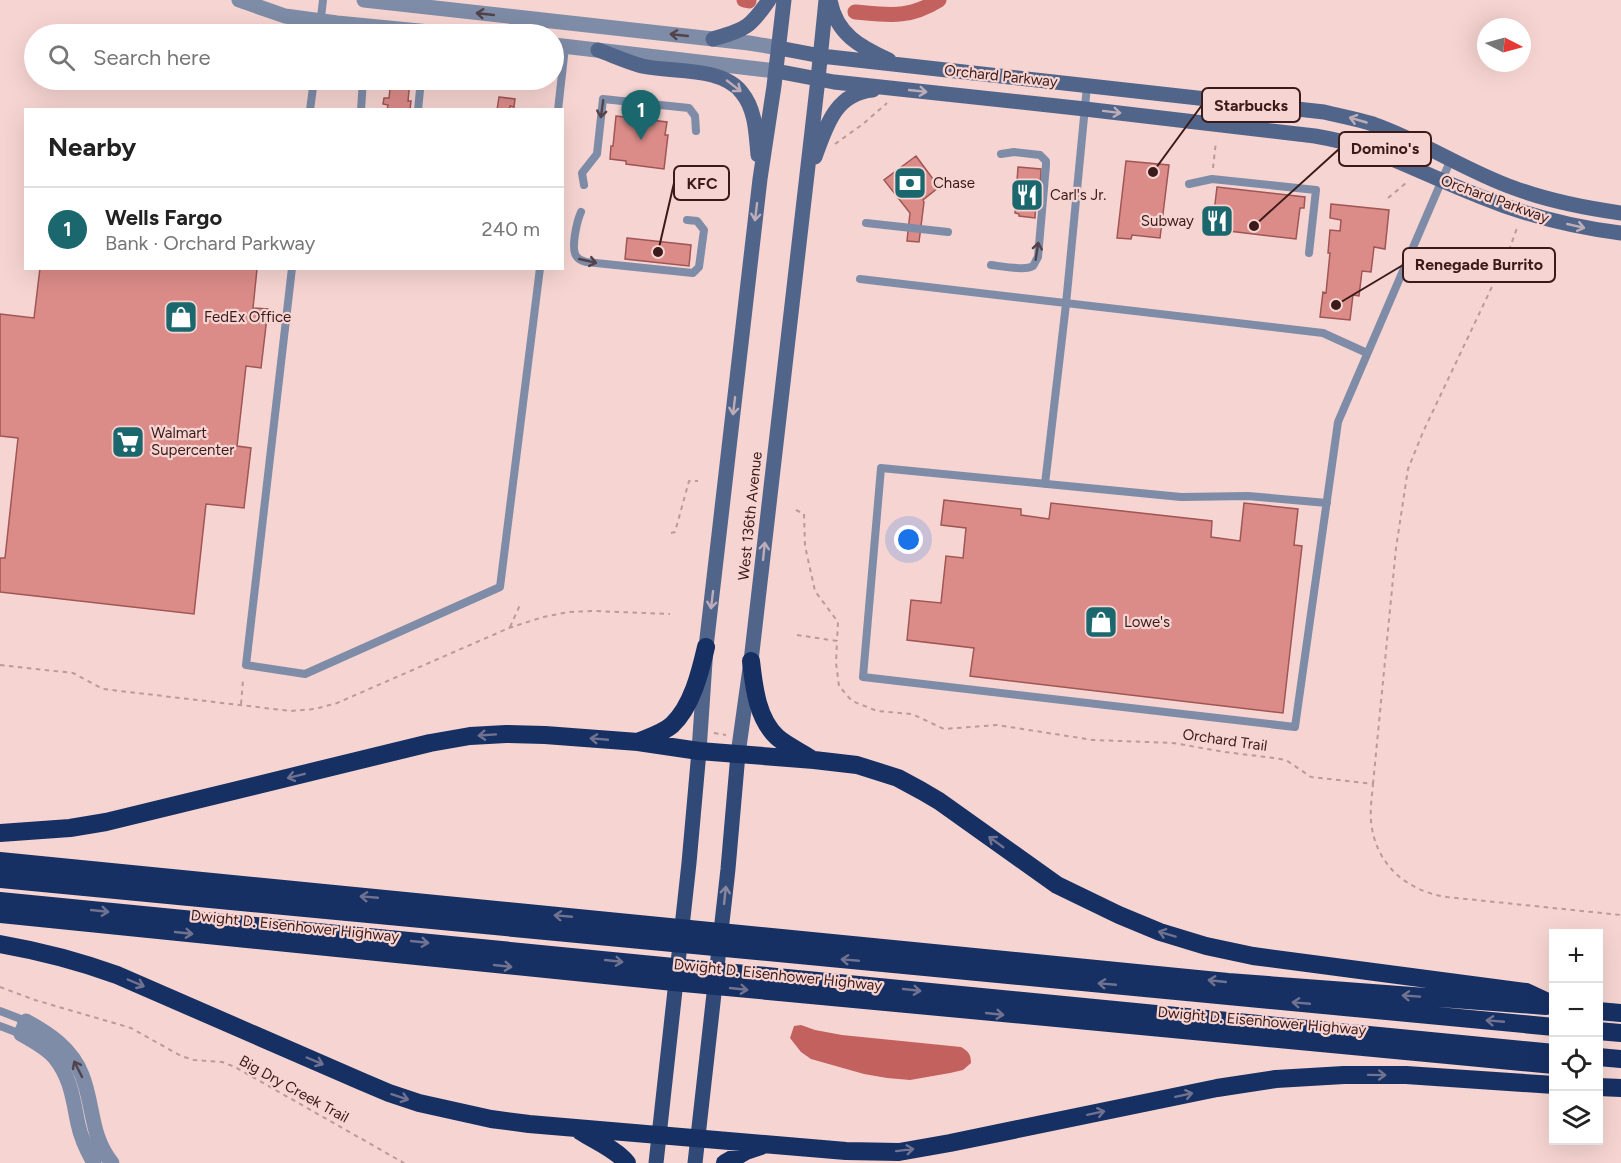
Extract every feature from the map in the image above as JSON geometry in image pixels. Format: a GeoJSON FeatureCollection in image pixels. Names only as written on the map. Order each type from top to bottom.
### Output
{"type":"FeatureCollection","features":[{"type":"Feature","properties":{"kind":"highway"},"geometry":{"type":"LineString","coordinates":[[638,742],[670,727],[680,715],[689,699],[706,647]]}},
{"type":"Feature","properties":{"kind":"highway"},"geometry":{"type":"LineString","coordinates":[[751,661],[757,698],[770,728],[782,741],[814,760]]}},
{"type":"Feature","properties":{"kind":"highway"},"geometry":{"type":"LineString","coordinates":[[0,833],[47,830],[106,822],[430,743],[470,736],[545,735],[814,760],[857,765],[898,778],[939,801],[1057,885],[1160,932],[1253,956],[1526,992],[1549,1004]]}},
{"type":"Feature","properties":{"kind":"highway"},"geometry":{"type":"LineString","coordinates":[[0,861],[1228,982],[1549,1006]]}},
{"type":"Feature","properties":{"kind":"highway"},"geometry":{"type":"LineString","coordinates":[[0,879],[1549,1027]]}},
{"type":"Feature","properties":{"kind":"highway"},"geometry":{"type":"LineString","coordinates":[[0,901],[1549,1053]]}},
{"type":"Feature","properties":{"kind":"highway","name":"Dwight D. Eisenhower Highway"},"geometry":{"type":"LineString","coordinates":[[0,914],[1080,1022],[1549,1065]]}},
{"type":"Feature","properties":{"kind":"highway"},"geometry":{"type":"LineString","coordinates":[[0,944],[30,949],[83,963],[117,975],[363,1082],[419,1103],[491,1119],[659,1136],[846,1151],[899,1152],[1217,1088],[1287,1078],[1406,1075],[1549,1084]]}},
{"type":"Feature","properties":{"kind":"highway"},"geometry":{"type":"LineString","coordinates":[[1603,1011],[1621,1013]]}},
{"type":"Feature","properties":{"kind":"highway"},"geometry":{"type":"LineString","coordinates":[[1603,1031],[1621,1033]]}},
{"type":"Feature","properties":{"kind":"highway"},"geometry":{"type":"LineString","coordinates":[[1603,1057],[1621,1059]]}},
{"type":"Feature","properties":{"kind":"highway"},"geometry":{"type":"LineString","coordinates":[[1603,1070],[1621,1072]]}},
{"type":"Feature","properties":{"kind":"highway"},"geometry":{"type":"LineString","coordinates":[[1603,1087],[1621,1089]]}},
{"type":"Feature","properties":{"kind":"highway"},"geometry":{"type":"LineString","coordinates":[[576,1128],[621,1156],[627,1163]]}},
{"type":"Feature","properties":{"kind":"highway"},"geometry":{"type":"LineString","coordinates":[[725,1163],[764,1144]]}},
{"type":"Feature","properties":{"kind":"main road"},"geometry":{"type":"LineString","coordinates":[[713,39],[742,30],[750,25],[769,0]]}},
{"type":"Feature","properties":{"kind":"main road","name":"West 136th Avenue"},"geometry":{"type":"LineString","coordinates":[[656,1163],[689,863],[706,647],[760,179],[784,0]]}},
{"type":"Feature","properties":{"kind":"main road","name":"West 136th Avenue"},"geometry":{"type":"LineString","coordinates":[[695,1163],[728,869],[738,754],[751,661],[826,0]]}},
{"type":"Feature","properties":{"kind":"main road"},"geometry":{"type":"LineString","coordinates":[[830,0],[847,36],[861,46],[897,64]]}},
{"type":"Feature","properties":{"kind":"main road","name":"Orchard Parkway"},"geometry":{"type":"LineString","coordinates":[[779,48],[821,56],[1324,112],[1374,125],[1516,189],[1582,208],[1621,213]]}},
{"type":"Feature","properties":{"kind":"main road"},"geometry":{"type":"LineString","coordinates":[[598,50],[642,66],[717,76],[730,81],[747,99],[750,108],[755,127],[760,179]]}},
{"type":"Feature","properties":{"kind":"main road","name":"Orchard Parkway"},"geometry":{"type":"LineString","coordinates":[[776,71],[892,94],[1085,109],[1340,141],[1364,148],[1523,212],[1587,229],[1621,233]]}},
{"type":"Feature","properties":{"kind":"main road"},"geometry":{"type":"LineString","coordinates":[[806,183],[827,126],[839,105],[859,92],[892,94]]}},
{"type":"Feature","properties":{"kind":"street"},"geometry":{"type":"LineString","coordinates":[[239,0],[308,24]]}},
{"type":"Feature","properties":{"kind":"street","name":"Orchard Parkway"},"geometry":{"type":"LineString","coordinates":[[364,0],[779,48]]}},
{"type":"Feature","properties":{"kind":"street","name":"Orchard Parkway"},"geometry":{"type":"LineString","coordinates":[[564,46],[776,71]]}},
{"type":"Feature","properties":{"kind":"street"},"geometry":{"type":"LineString","coordinates":[[24,1028],[49,1033],[63,1046],[82,1075],[82,1101],[78,1125],[84,1145],[94,1163]]}},
{"type":"Feature","properties":{"kind":"street"},"geometry":{"type":"LineString","coordinates":[[82,1101],[93,1122],[98,1140],[111,1163]]}},
{"type":"Feature","properties":{"kind":"lane"},"geometry":{"type":"LineString","coordinates":[[320,24],[323,0]]}},
{"type":"Feature","properties":{"kind":"lane"},"geometry":{"type":"LineString","coordinates":[[1045,484],[1066,304],[1087,85]]}},
{"type":"Feature","properties":{"kind":"lane"},"geometry":{"type":"LineString","coordinates":[[310,108],[313,90]]}},
{"type":"Feature","properties":{"kind":"lane"},"geometry":{"type":"LineString","coordinates":[[361,108],[362,90]]}},
{"type":"Feature","properties":{"kind":"lane"},"geometry":{"type":"LineString","coordinates":[[418,108],[420,90]]}},
{"type":"Feature","properties":{"kind":"lane"},"geometry":{"type":"LineString","coordinates":[[558,108],[559,90]]}},
{"type":"Feature","properties":{"kind":"lane"},"geometry":{"type":"LineString","coordinates":[[584,185],[582,172],[597,153],[603,99],[689,108],[695,117],[696,131]]}},
{"type":"Feature","properties":{"kind":"lane"},"geometry":{"type":"LineString","coordinates":[[991,265],[1026,268],[1031,267],[1038,256],[1046,161],[1040,155],[1014,152],[1001,154]]}},
{"type":"Feature","properties":{"kind":"lane"},"geometry":{"type":"LineString","coordinates":[[1327,503],[1248,496],[1181,497],[881,468],[863,677],[1295,727],[1327,503],[1338,422],[1451,159]]}},
{"type":"Feature","properties":{"kind":"lane"},"geometry":{"type":"LineString","coordinates":[[1189,184],[1212,179],[1316,190],[1310,253]]}},
{"type":"Feature","properties":{"kind":"lane"},"geometry":{"type":"LineString","coordinates":[[581,212],[574,244],[578,259],[586,262],[693,273],[699,267],[704,230],[697,221],[687,220]]}},
{"type":"Feature","properties":{"kind":"lane"},"geometry":{"type":"LineString","coordinates":[[866,223],[948,232]]}},
{"type":"Feature","properties":{"kind":"lane"},"geometry":{"type":"LineString","coordinates":[[292,270],[246,665],[305,674],[500,587],[540,270]]}},
{"type":"Feature","properties":{"kind":"lane"},"geometry":{"type":"LineString","coordinates":[[860,279],[1323,333],[1367,353]]}},
{"type":"Feature","properties":{"kind":"lane"},"geometry":{"type":"LineString","coordinates":[[0,1011],[24,1028]]}},
{"type":"Feature","properties":{"kind":"lane"},"geometry":{"type":"LineString","coordinates":[[0,1026],[24,1028]]}},
{"type":"Feature","properties":{"kind":"path"},"geometry":{"type":"LineString","coordinates":[[833,145],[863,124],[892,94]]}},
{"type":"Feature","properties":{"kind":"path"},"geometry":{"type":"LineString","coordinates":[[1213,174],[1216,141]]}},
{"type":"Feature","properties":{"kind":"path"},"geometry":{"type":"LineString","coordinates":[[1388,198],[1406,183]]}},
{"type":"Feature","properties":{"kind":"path"},"geometry":{"type":"LineString","coordinates":[[1517,228],[1508,253],[1423,432],[1408,469],[1396,548],[1371,823],[1379,851],[1387,864],[1408,884],[1433,895],[1621,915]]}},
{"type":"Feature","properties":{"kind":"path"},"geometry":{"type":"LineString","coordinates":[[671,533],[675,532],[689,482],[699,481]]}},
{"type":"Feature","properties":{"kind":"path","name":"Orchard Trail"},"geometry":{"type":"LineString","coordinates":[[796,510],[804,514],[805,546],[815,591],[838,622],[836,663],[838,686],[852,701],[877,711],[912,714],[944,729],[997,725],[1093,741],[1173,743],[1286,760],[1311,777],[1373,784]]}},
{"type":"Feature","properties":{"kind":"path"},"geometry":{"type":"LineString","coordinates":[[509,628],[520,605]]}},
{"type":"Feature","properties":{"kind":"path"},"geometry":{"type":"LineString","coordinates":[[797,635],[837,641]]}},
{"type":"Feature","properties":{"kind":"path"},"geometry":{"type":"LineString","coordinates":[[241,704],[243,680]]}},
{"type":"Feature","properties":{"kind":"path"},"geometry":{"type":"LineString","coordinates":[[713,733],[732,735]]}},
{"type":"Feature","properties":{"kind":"path","name":"Big Dry Creek Trail"},"geometry":{"type":"LineString","coordinates":[[0,987],[35,1000],[131,1028],[181,1056],[194,1060],[222,1062],[235,1067],[404,1163]]}},
{"type":"Feature","properties":{"kind":"shaded area"},"geometry":{"type":"Polygon","coordinates":[[[801,1025],[842,1035],[961,1047],[969,1053],[971,1063],[963,1070],[910,1080],[864,1074],[811,1059],[801,1052],[790,1038],[794,1026],[801,1025]]]}},
{"type":"Feature","properties":{"kind":"building"},"geometry":{"type":"Polygon","coordinates":[[[390,90],[409,90],[410,108],[387,108],[388,105],[383,104],[384,98],[389,98],[390,90]]]}},
{"type":"Feature","properties":{"kind":"building"},"geometry":{"type":"Polygon","coordinates":[[[499,97],[515,99],[514,107],[497,108],[499,97]]]}},
{"type":"Feature","properties":{"kind":"building"},"geometry":{"type":"Polygon","coordinates":[[[616,116],[667,122],[665,135],[668,135],[664,169],[626,164],[626,161],[610,159],[616,116]]]}},
{"type":"Feature","properties":{"kind":"building"},"geometry":{"type":"Polygon","coordinates":[[[916,156],[939,187],[923,200],[919,242],[907,241],[910,213],[884,180],[916,156]]]}},
{"type":"Feature","properties":{"kind":"building"},"geometry":{"type":"Polygon","coordinates":[[[1126,161],[1169,165],[1160,238],[1132,235],[1131,239],[1117,238],[1126,161]]]}},
{"type":"Feature","properties":{"kind":"building","name":"Carl's Jr."},"geometry":{"type":"Polygon","coordinates":[[[1018,167],[1041,169],[1041,200],[1036,202],[1035,218],[1019,216],[1015,213],[1016,204],[1012,204],[1018,167]]]}},
{"type":"Feature","properties":{"kind":"building"},"geometry":{"type":"Polygon","coordinates":[[[1217,187],[1305,197],[1304,208],[1300,208],[1296,239],[1212,229],[1217,187]]]}},
{"type":"Feature","properties":{"kind":"building"},"geometry":{"type":"Polygon","coordinates":[[[1331,204],[1389,210],[1385,249],[1374,247],[1371,272],[1362,271],[1359,296],[1353,295],[1350,320],[1320,317],[1323,292],[1326,293],[1330,230],[1340,231],[1341,220],[1330,218],[1331,204]]]}},
{"type":"Feature","properties":{"kind":"building"},"geometry":{"type":"Polygon","coordinates":[[[627,238],[691,245],[689,266],[625,259],[627,238]]]}},
{"type":"Feature","properties":{"kind":"building","name":"Walmart Supercenter"},"geometry":{"type":"Polygon","coordinates":[[[40,270],[257,270],[253,308],[268,309],[261,368],[246,366],[237,446],[251,448],[244,508],[206,504],[194,614],[0,592],[0,558],[5,558],[18,438],[0,436],[0,314],[34,318],[40,270]]]}},
{"type":"Feature","properties":{"kind":"building","name":"Lowe's"},"geometry":{"type":"Polygon","coordinates":[[[944,500],[1021,509],[1021,515],[1049,519],[1051,503],[1212,521],[1211,537],[1240,541],[1244,503],[1298,509],[1294,545],[1302,546],[1283,713],[970,676],[974,648],[907,640],[911,600],[941,603],[946,556],[963,558],[966,528],[941,525],[944,500]]]}},
{"type":"Feature","properties":{"kind":"waterway"},"geometry":{"type":"LineString","coordinates":[[744,0],[749,1]]}},
{"type":"Feature","properties":{"kind":"waterway"},"geometry":{"type":"LineString","coordinates":[[855,12],[888,15],[908,13],[939,0]]}},
{"type":"Feature","properties":{"kind":"place","name":"Wells Fargo"},"geometry":{"type":"Point","coordinates":[641,140]}},
{"type":"Feature","properties":{"kind":"place","name":"Starbucks"},"geometry":{"type":"Point","coordinates":[1153,172]}},
{"type":"Feature","properties":{"kind":"place","name":"Chase"},"geometry":{"type":"Point","coordinates":[910,183]}},
{"type":"Feature","properties":{"kind":"place","name":"Carl's Jr."},"geometry":{"type":"Point","coordinates":[1027,195]}},
{"type":"Feature","properties":{"kind":"place","name":"Subway"},"geometry":{"type":"Point","coordinates":[1217,221]}},
{"type":"Feature","properties":{"kind":"place","name":"Domino's"},"geometry":{"type":"Point","coordinates":[1254,226]}},
{"type":"Feature","properties":{"kind":"place","name":"KFC"},"geometry":{"type":"Point","coordinates":[658,252]}},
{"type":"Feature","properties":{"kind":"place","name":"Renegade Burrito"},"geometry":{"type":"Point","coordinates":[1336,305]}},
{"type":"Feature","properties":{"kind":"place","name":"FedEx Office"},"geometry":{"type":"Point","coordinates":[181,317]}},
{"type":"Feature","properties":{"kind":"place","name":"Walmart Supercenter"},"geometry":{"type":"Point","coordinates":[128,442]}},
{"type":"Feature","properties":{"kind":"place","name":"Lowe's"},"geometry":{"type":"Point","coordinates":[1101,622]}}]}
